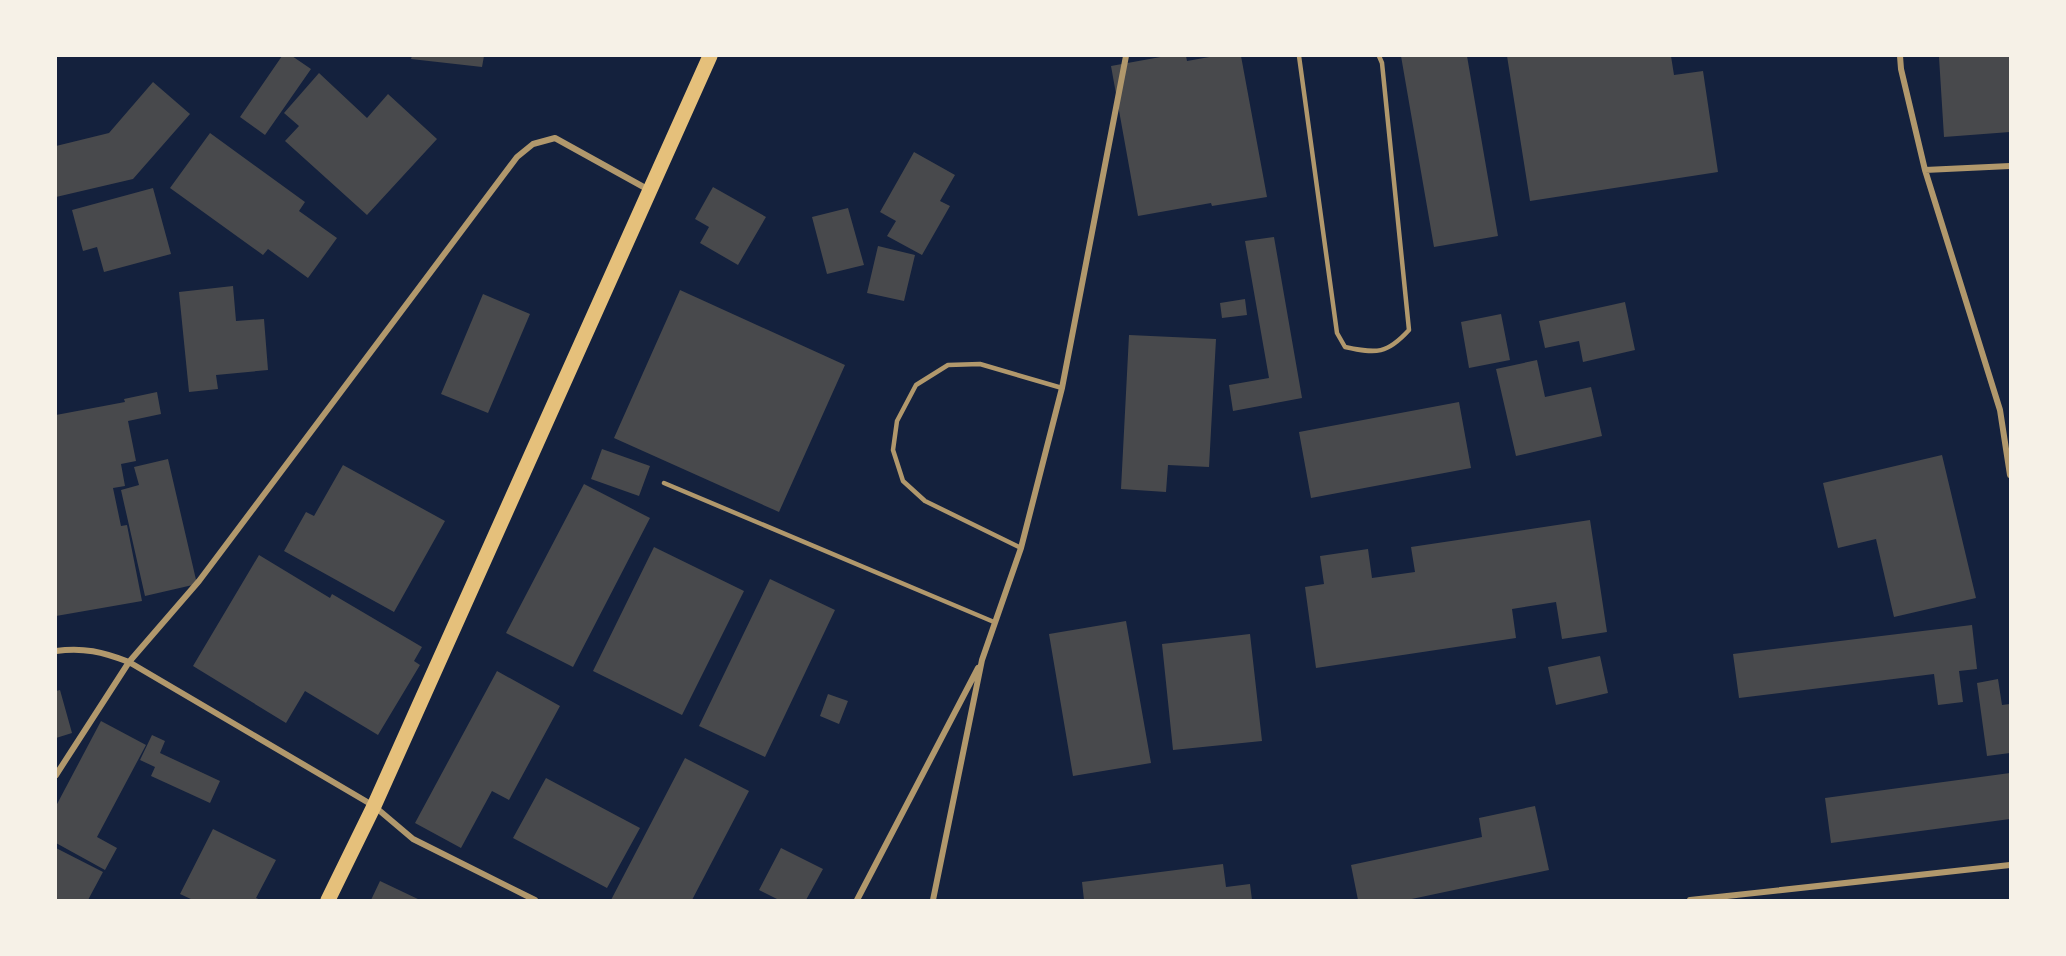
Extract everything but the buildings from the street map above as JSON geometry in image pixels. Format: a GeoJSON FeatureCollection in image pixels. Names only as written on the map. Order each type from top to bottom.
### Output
{"type":"FeatureCollection","features":[{"type":"Feature","properties":{"kind":"main road"},"geometry":{"type":"LineString","coordinates":[[328,900],[374,806],[710,56]]}},
{"type":"Feature","properties":{"kind":"street"},"geometry":{"type":"LineString","coordinates":[[933,900],[982,660],[1021,548],[1062,388],[1126,56]]}},
{"type":"Feature","properties":{"kind":"street"},"geometry":{"type":"LineString","coordinates":[[1900,56],[1901,69],[1925,170],[2000,410],[2010,475]]}},
{"type":"Feature","properties":{"kind":"street"},"geometry":{"type":"LineString","coordinates":[[56,775],[129,662],[199,581],[517,157],[533,144],[555,138],[650,190]]}},
{"type":"Feature","properties":{"kind":"street"},"geometry":{"type":"LineString","coordinates":[[1925,170],[2010,166]]}},
{"type":"Feature","properties":{"kind":"street"},"geometry":{"type":"LineString","coordinates":[[56,651],[77,648],[110,654],[129,662],[374,806],[413,839],[535,900]]}},
{"type":"Feature","properties":{"kind":"street"},"geometry":{"type":"LineString","coordinates":[[857,900],[982,660]]}},
{"type":"Feature","properties":{"kind":"street"},"geometry":{"type":"LineString","coordinates":[[1690,900],[2010,865]]}},
{"type":"Feature","properties":{"kind":"lane"},"geometry":{"type":"LineString","coordinates":[[1299,56],[1337,333],[1345,347],[1369,352],[1394,346],[1409,330],[1382,63],[1379,56]]}},
{"type":"Feature","properties":{"kind":"lane"},"geometry":{"type":"LineString","coordinates":[[1021,548],[925,501],[903,481],[894,450],[897,422],[916,385],[948,365],[980,364],[1062,388]]}},
{"type":"Feature","properties":{"kind":"lane"},"geometry":{"type":"LineString","coordinates":[[664,483],[994,622]]}}]}
